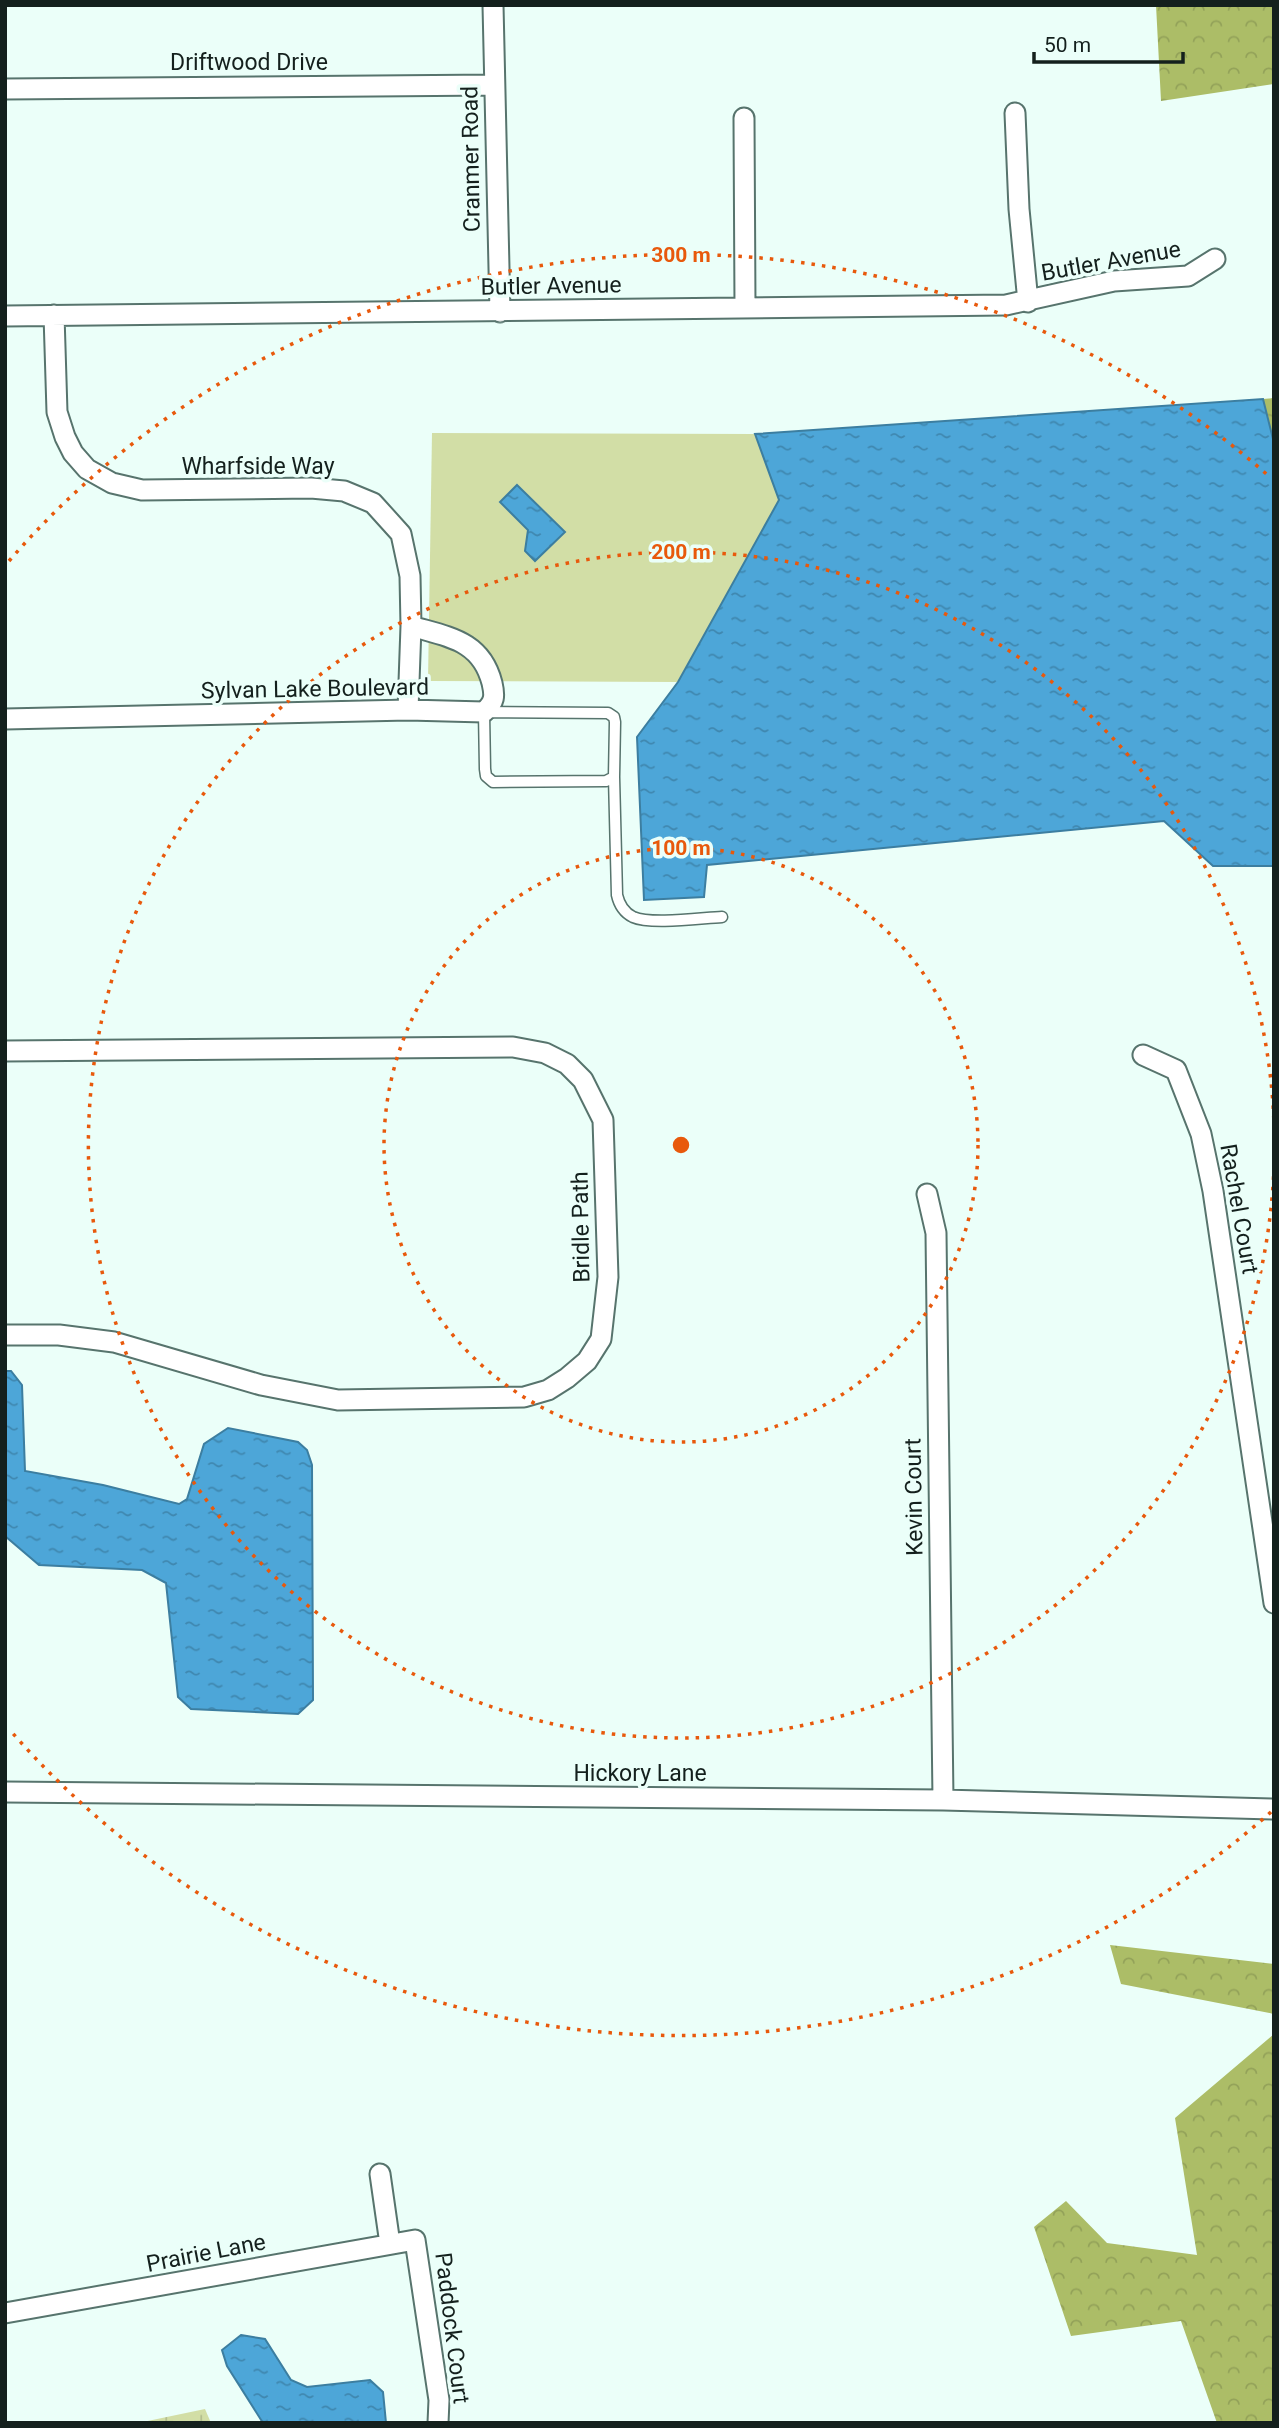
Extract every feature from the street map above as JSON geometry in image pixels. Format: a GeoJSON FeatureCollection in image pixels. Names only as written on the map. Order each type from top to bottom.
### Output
{"type":"FeatureCollection","features":[{"type":"Feature","properties":{"kind":"street","name":"Cranmer Road"},"geometry":{"type":"LineString","coordinates":[[493,5],[500,312]]}},
{"type":"Feature","properties":{"kind":"street","name":"Driftwood Drive"},"geometry":{"type":"LineString","coordinates":[[5,89],[494,85]]}},
{"type":"Feature","properties":{"kind":"street"},"geometry":{"type":"LineString","coordinates":[[1015,113],[1019,209],[1028,302]]}},
{"type":"Feature","properties":{"kind":"street"},"geometry":{"type":"LineString","coordinates":[[744,118],[745,306]]}},
{"type":"Feature","properties":{"kind":"street","name":"Butler Avenue"},"geometry":{"type":"LineString","coordinates":[[5,316],[1006,305],[1114,281],[1188,276],[1215,259]]}},
{"type":"Feature","properties":{"kind":"street","name":"Wharfside Way"},"geometry":{"type":"LineString","coordinates":[[54,315],[57,412],[69,445],[88,469],[112,483],[142,490],[311,488],[344,491],[373,503],[401,534],[410,576],[408,710]]}},
{"type":"Feature","properties":{"kind":"street"},"geometry":{"type":"LineString","coordinates":[[411,626],[463,641],[484,660],[495,695],[493,703],[484,712]]}},
{"type":"Feature","properties":{"kind":"street","name":"Sylvan Lake Boulevard"},"geometry":{"type":"LineString","coordinates":[[5,719],[408,710],[484,712]]}},
{"type":"Feature","properties":{"kind":"street","name":"Bridle Path"},"geometry":{"type":"LineString","coordinates":[[5,1051],[513,1047],[545,1053],[567,1064],[583,1080],[603,1120],[608,1277],[601,1339],[587,1361],[568,1378],[548,1390],[524,1397],[338,1400],[261,1385],[114,1342],[59,1335],[5,1335]]}},
{"type":"Feature","properties":{"kind":"street","name":"Rachel Court"},"geometry":{"type":"LineString","coordinates":[[1143,1055],[1176,1070],[1202,1134],[1213,1191],[1274,1603]]}},
{"type":"Feature","properties":{"kind":"street","name":"Kevin Court"},"geometry":{"type":"LineString","coordinates":[[927,1194],[936,1233],[943,1800]]}},
{"type":"Feature","properties":{"kind":"street","name":"Hickory Lane"},"geometry":{"type":"LineString","coordinates":[[5,1792],[943,1800],[1274,1809]]}},
{"type":"Feature","properties":{"kind":"street"},"geometry":{"type":"LineString","coordinates":[[380,2174],[390,2244]]}},
{"type":"Feature","properties":{"kind":"street","name":"Prairie Lane"},"geometry":{"type":"LineString","coordinates":[[5,2313],[415,2240]]}},
{"type":"Feature","properties":{"kind":"street","name":"Paddock Court"},"geometry":{"type":"LineString","coordinates":[[415,2240],[439,2400],[438,2423]]}},
{"type":"Feature","properties":{"kind":"lane"},"geometry":{"type":"LineString","coordinates":[[614,777],[606,782],[493,782],[486,776],[485,769],[484,712],[608,713],[614,717],[619,904],[631,916],[651,920],[722,917]]}},
{"type":"Feature","properties":{"kind":"green space"},"geometry":{"type":"Polygon","coordinates":[[[1156,5],[1274,5],[1274,84],[1161,101],[1156,5]]]}},
{"type":"Feature","properties":{"kind":"green space"},"geometry":{"type":"Polygon","coordinates":[[[1274,398],[1274,443],[1263,399],[1274,398]]]}},
{"type":"Feature","properties":{"kind":"green space"},"geometry":{"type":"Polygon","coordinates":[[[432,433],[755,434],[779,500],[678,682],[428,681],[432,433]]]}},
{"type":"Feature","properties":{"kind":"green space"},"geometry":{"type":"Polygon","coordinates":[[[1110,1945],[1274,1964],[1274,2014],[1121,1984],[1110,1945]]]}},
{"type":"Feature","properties":{"kind":"green space"},"geometry":{"type":"Polygon","coordinates":[[[1274,2034],[1274,2423],[1217,2423],[1181,2321],[1071,2336],[1034,2227],[1066,2201],[1107,2243],[1197,2255],[1175,2118],[1274,2034]]]}},
{"type":"Feature","properties":{"kind":"green space"},"geometry":{"type":"Polygon","coordinates":[[[205,2409],[211,2423],[138,2423],[205,2409]]]}},
{"type":"Feature","properties":{"kind":"water"},"geometry":{"type":"Polygon","coordinates":[[[1263,399],[1274,443],[1274,866],[1213,866],[1164,821],[707,865],[704,897],[644,900],[637,737],[678,682],[779,500],[755,434],[1263,399]]]}},
{"type":"Feature","properties":{"kind":"water"},"geometry":{"type":"Polygon","coordinates":[[[517,485],[565,532],[535,561],[525,551],[528,530],[500,502],[517,485]]]}},
{"type":"Feature","properties":{"kind":"water"},"geometry":{"type":"Polygon","coordinates":[[[5,1371],[11,1371],[22,1385],[25,1471],[103,1485],[179,1504],[187,1499],[204,1444],[228,1428],[298,1442],[307,1450],[312,1465],[313,1700],[298,1714],[191,1709],[178,1697],[166,1583],[142,1570],[39,1565],[5,1536],[5,1371]]]}},
{"type":"Feature","properties":{"kind":"water"},"geometry":{"type":"Polygon","coordinates":[[[241,2335],[265,2339],[291,2380],[307,2387],[370,2380],[383,2392],[386,2423],[263,2423],[227,2366],[222,2350],[241,2335]]]}}]}
